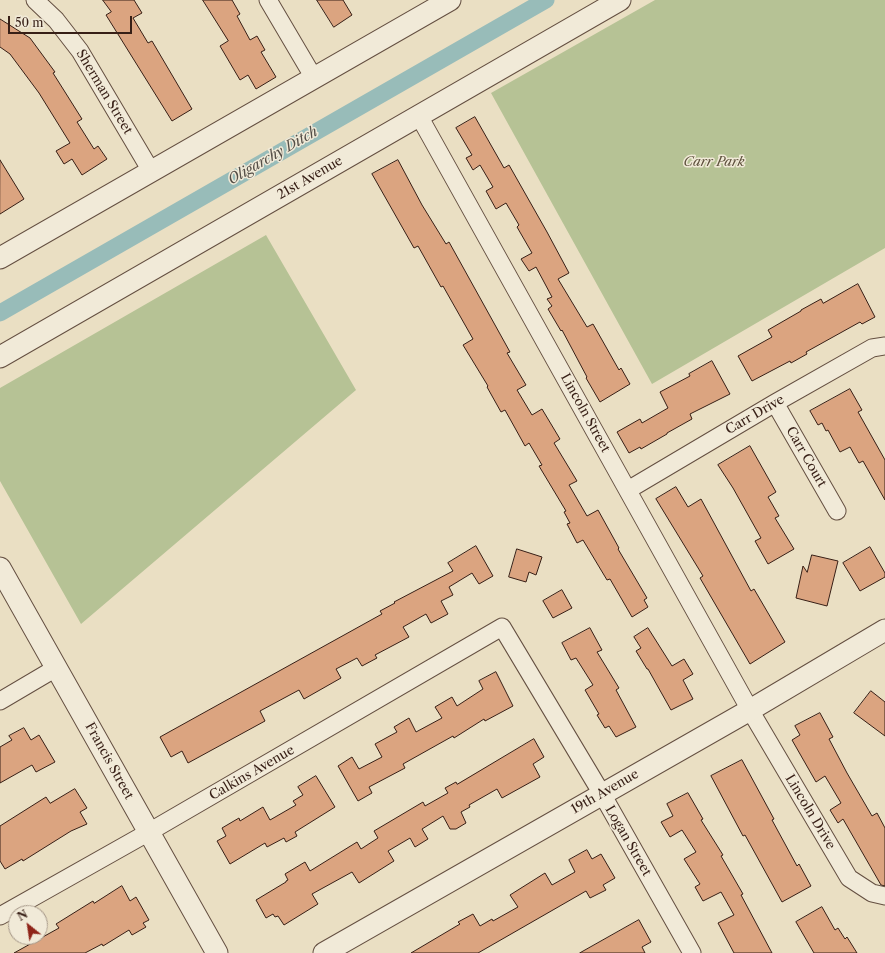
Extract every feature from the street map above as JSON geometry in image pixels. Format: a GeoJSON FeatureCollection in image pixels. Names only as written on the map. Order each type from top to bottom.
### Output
{"type":"FeatureCollection","features":[{"type":"Feature","properties":{"kind":"street","name":"Sherman Street"},"geometry":{"type":"LineString","coordinates":[[35,0],[56,20],[80,51],[151,171]]}},
{"type":"Feature","properties":{"kind":"street"},"geometry":{"type":"LineString","coordinates":[[268,0],[314,78]]}},
{"type":"Feature","properties":{"kind":"street"},"geometry":{"type":"LineString","coordinates":[[0,258],[450,0]]}},
{"type":"Feature","properties":{"kind":"street","name":"21st Avenue"},"geometry":{"type":"LineString","coordinates":[[0,357],[620,0]]}},
{"type":"Feature","properties":{"kind":"street","name":"Lincoln Street"},"geometry":{"type":"LineString","coordinates":[[419,116],[750,710]]}},
{"type":"Feature","properties":{"kind":"street","name":"Carr Drive"},"geometry":{"type":"LineString","coordinates":[[628,490],[775,403],[872,348],[885,346]]}},
{"type":"Feature","properties":{"kind":"street","name":"Carr Court"},"geometry":{"type":"LineString","coordinates":[[775,403],[837,511]]}},
{"type":"Feature","properties":{"kind":"street","name":"Francis Street"},"geometry":{"type":"LineString","coordinates":[[0,568],[217,953]]}},
{"type":"Feature","properties":{"kind":"street","name":"Logan Street"},"geometry":{"type":"LineString","coordinates":[[502,627],[602,794],[692,953]]}},
{"type":"Feature","properties":{"kind":"street","name":"Calkins Avenue"},"geometry":{"type":"LineString","coordinates":[[0,916],[149,832],[502,627]]}},
{"type":"Feature","properties":{"kind":"street","name":"19th Avenue"},"geometry":{"type":"LineString","coordinates":[[324,953],[750,710],[885,630]]}},
{"type":"Feature","properties":{"kind":"street"},"geometry":{"type":"LineString","coordinates":[[0,701],[56,668]]}},
{"type":"Feature","properties":{"kind":"street","name":"Lincoln Drive"},"geometry":{"type":"LineString","coordinates":[[750,710],[849,878],[872,893],[885,896]]}},
{"type":"Feature","properties":{"kind":"green space","name":"Carr Park"},"geometry":{"type":"Polygon","coordinates":[[[655,0],[885,0],[885,248],[652,384],[491,93],[655,0]]]}},
{"type":"Feature","properties":{"kind":"green space"},"geometry":{"type":"Polygon","coordinates":[[[266,235],[356,390],[81,624],[0,481],[0,388],[266,235]]]}},
{"type":"Feature","properties":{"kind":"building"},"geometry":{"type":"Polygon","coordinates":[[[103,0],[134,0],[142,13],[133,18],[148,43],[152,41],[192,109],[172,121],[106,15],[111,12],[103,0]]]}},
{"type":"Feature","properties":{"kind":"building"},"geometry":{"type":"Polygon","coordinates":[[[203,0],[232,0],[240,14],[237,16],[250,40],[257,36],[265,50],[261,52],[276,77],[256,89],[248,75],[240,80],[220,46],[228,41],[203,0]]]}},
{"type":"Feature","properties":{"kind":"building"},"geometry":{"type":"Polygon","coordinates":[[[317,0],[343,0],[352,15],[334,27],[317,0]]]}},
{"type":"Feature","properties":{"kind":"building"},"geometry":{"type":"Polygon","coordinates":[[[0,19],[30,38],[55,72],[53,73],[82,119],[77,122],[94,149],[98,146],[107,159],[82,175],[72,159],[64,164],[56,151],[70,143],[39,93],[10,54],[0,47],[0,19]]]}},
{"type":"Feature","properties":{"kind":"building"},"geometry":{"type":"Polygon","coordinates":[[[475,117],[504,168],[509,165],[569,273],[558,279],[587,327],[593,324],[619,370],[621,368],[630,384],[600,402],[562,330],[561,331],[548,309],[552,306],[547,299],[552,297],[536,267],[529,271],[521,259],[532,253],[517,227],[519,225],[506,203],[496,209],[486,191],[493,187],[480,165],[473,170],[466,158],[472,155],[456,128],[475,117]]]}},
{"type":"Feature","properties":{"kind":"building"},"geometry":{"type":"Polygon","coordinates":[[[0,160],[24,199],[0,214],[0,160]]]}},
{"type":"Feature","properties":{"kind":"building"},"geometry":{"type":"Polygon","coordinates":[[[398,160],[422,205],[446,244],[449,242],[510,352],[507,353],[526,385],[517,390],[532,415],[542,409],[560,439],[554,443],[577,481],[569,485],[587,516],[598,510],[619,548],[618,549],[647,598],[644,600],[648,607],[632,617],[610,579],[607,580],[583,540],[577,543],[567,524],[570,523],[564,512],[566,511],[539,466],[542,465],[529,443],[525,446],[505,410],[501,412],[487,387],[488,386],[463,345],[473,339],[418,246],[414,248],[372,174],[398,160]]]}},
{"type":"Feature","properties":{"kind":"building"},"geometry":{"type":"Polygon","coordinates":[[[858,284],[875,317],[862,324],[860,322],[806,352],[807,354],[791,363],[790,361],[752,381],[738,356],[772,337],[768,330],[801,310],[821,299],[823,303],[858,284]]]}},
{"type":"Feature","properties":{"kind":"building"},"geometry":{"type":"Polygon","coordinates":[[[712,361],[730,394],[690,414],[692,419],[641,449],[640,447],[629,453],[617,432],[640,419],[642,423],[668,408],[660,392],[690,376],[689,374],[712,361]]]}},
{"type":"Feature","properties":{"kind":"building"},"geometry":{"type":"Polygon","coordinates":[[[850,389],[862,410],[858,412],[885,460],[885,500],[863,461],[859,463],[850,447],[840,452],[828,430],[826,431],[822,423],[818,425],[810,411],[850,389]]]}},
{"type":"Feature","properties":{"kind":"building"},"geometry":{"type":"Polygon","coordinates":[[[750,446],[776,492],[768,497],[779,516],[775,518],[794,549],[768,564],[755,541],[761,538],[733,488],[718,465],[750,446]]]}},
{"type":"Feature","properties":{"kind":"building"},"geometry":{"type":"Polygon","coordinates":[[[676,487],[688,507],[701,499],[751,591],[754,589],[785,642],[750,664],[700,578],[703,576],[656,499],[676,487]]]}},
{"type":"Feature","properties":{"kind":"building"},"geometry":{"type":"Polygon","coordinates":[[[476,546],[493,576],[479,584],[472,573],[449,587],[453,595],[441,601],[448,614],[431,623],[426,614],[403,627],[409,637],[375,655],[377,658],[362,666],[357,658],[336,669],[341,678],[304,699],[299,690],[260,711],[265,721],[188,763],[182,751],[171,757],[160,737],[382,614],[380,611],[395,603],[394,602],[453,571],[448,563],[476,546]]]}},
{"type":"Feature","properties":{"kind":"building"},"geometry":{"type":"Polygon","coordinates":[[[870,547],[885,573],[885,577],[860,591],[843,563],[870,547]]]}},
{"type":"Feature","properties":{"kind":"building"},"geometry":{"type":"Polygon","coordinates":[[[517,549],[542,557],[536,575],[529,572],[526,582],[509,577],[517,549]]]}},
{"type":"Feature","properties":{"kind":"building"},"geometry":{"type":"Polygon","coordinates":[[[812,555],[838,561],[827,606],[796,598],[803,566],[807,572],[812,555]]]}},
{"type":"Feature","properties":{"kind":"building"},"geometry":{"type":"Polygon","coordinates":[[[562,590],[572,608],[553,618],[543,601],[562,590]]]}},
{"type":"Feature","properties":{"kind":"building"},"geometry":{"type":"Polygon","coordinates":[[[590,628],[602,650],[597,652],[619,688],[616,690],[636,727],[616,737],[609,726],[605,728],[597,715],[599,714],[585,690],[593,685],[576,658],[571,660],[562,643],[590,628]]]}},
{"type":"Feature","properties":{"kind":"building"},"geometry":{"type":"Polygon","coordinates":[[[648,628],[672,666],[684,659],[693,674],[683,680],[693,699],[671,710],[636,651],[641,648],[634,637],[648,628]]]}},
{"type":"Feature","properties":{"kind":"building"},"geometry":{"type":"Polygon","coordinates":[[[496,672],[513,706],[485,721],[484,719],[454,738],[453,736],[403,764],[405,768],[369,787],[372,793],[358,801],[338,766],[352,757],[359,769],[382,757],[375,744],[397,732],[394,727],[409,718],[416,732],[442,718],[435,707],[452,697],[457,706],[483,689],[479,681],[496,672]]]}},
{"type":"Feature","properties":{"kind":"building"},"geometry":{"type":"Polygon","coordinates":[[[871,691],[885,702],[885,736],[854,713],[871,691]]]}},
{"type":"Feature","properties":{"kind":"building"},"geometry":{"type":"Polygon","coordinates":[[[820,713],[833,737],[829,739],[847,773],[872,816],[877,813],[885,828],[885,886],[881,885],[843,819],[838,823],[830,810],[841,803],[825,776],[816,782],[792,740],[800,735],[795,726],[820,713]]]}},
{"type":"Feature","properties":{"kind":"building"},"geometry":{"type":"Polygon","coordinates":[[[24,728],[31,740],[39,735],[55,762],[36,772],[32,765],[0,783],[0,747],[12,740],[9,736],[24,728]]]}},
{"type":"Feature","properties":{"kind":"building"},"geometry":{"type":"Polygon","coordinates":[[[534,739],[544,757],[533,764],[540,777],[502,798],[497,789],[469,805],[470,807],[461,812],[466,823],[456,829],[450,829],[443,816],[422,829],[428,839],[415,847],[410,838],[388,851],[394,861],[359,883],[352,872],[312,894],[318,904],[284,925],[278,916],[275,917],[273,914],[266,918],[256,900],[286,882],[288,880],[285,874],[305,862],[310,871],[357,842],[361,849],[378,838],[374,831],[423,802],[425,806],[448,793],[445,788],[456,782],[457,784],[534,739]]]}},
{"type":"Feature","properties":{"kind":"building"},"geometry":{"type":"Polygon","coordinates":[[[742,760],[774,819],[772,820],[797,866],[799,864],[811,886],[782,902],[745,835],[743,836],[711,776],[742,760]]]}},
{"type":"Feature","properties":{"kind":"building"},"geometry":{"type":"Polygon","coordinates":[[[316,776],[335,807],[295,832],[297,836],[286,842],[284,838],[267,847],[265,843],[230,864],[217,841],[226,836],[222,828],[239,818],[240,821],[263,807],[270,820],[296,805],[293,801],[303,795],[298,787],[316,776]]]}},
{"type":"Feature","properties":{"kind":"building"},"geometry":{"type":"Polygon","coordinates":[[[75,789],[87,808],[80,812],[87,824],[71,831],[23,861],[22,859],[5,869],[0,861],[0,826],[46,797],[50,803],[75,789]]]}},
{"type":"Feature","properties":{"kind":"building"},"geometry":{"type":"Polygon","coordinates":[[[688,793],[703,819],[701,820],[723,855],[721,856],[743,894],[741,895],[772,953],[734,953],[718,923],[734,915],[721,892],[703,901],[695,887],[700,884],[684,859],[696,852],[682,830],[670,837],[661,822],[673,816],[667,804],[688,793]]]}},
{"type":"Feature","properties":{"kind":"building"},"geometry":{"type":"Polygon","coordinates":[[[587,850],[592,859],[601,854],[615,878],[603,885],[606,890],[590,898],[586,891],[478,953],[411,953],[460,924],[458,922],[473,914],[480,926],[492,919],[493,921],[518,907],[510,895],[545,873],[552,885],[575,872],[569,860],[587,850]]]}},
{"type":"Feature","properties":{"kind":"building"},"geometry":{"type":"Polygon","coordinates":[[[122,886],[130,901],[136,897],[149,920],[143,923],[146,927],[132,935],[129,930],[103,946],[102,944],[85,953],[14,953],[28,945],[48,945],[48,934],[59,928],[56,924],[93,901],[94,903],[122,886]]]}},
{"type":"Feature","properties":{"kind":"building"},"geometry":{"type":"Polygon","coordinates":[[[822,907],[835,930],[838,928],[845,939],[847,937],[857,953],[814,953],[796,922],[822,907]]]}},
{"type":"Feature","properties":{"kind":"building"},"geometry":{"type":"Polygon","coordinates":[[[639,920],[651,942],[642,947],[645,953],[580,953],[639,920]]]}},
{"type":"Feature","properties":{"kind":"waterway","name":"Oligarchy Ditch"},"geometry":{"type":"LineString","coordinates":[[0,313],[546,0]]}}]}
